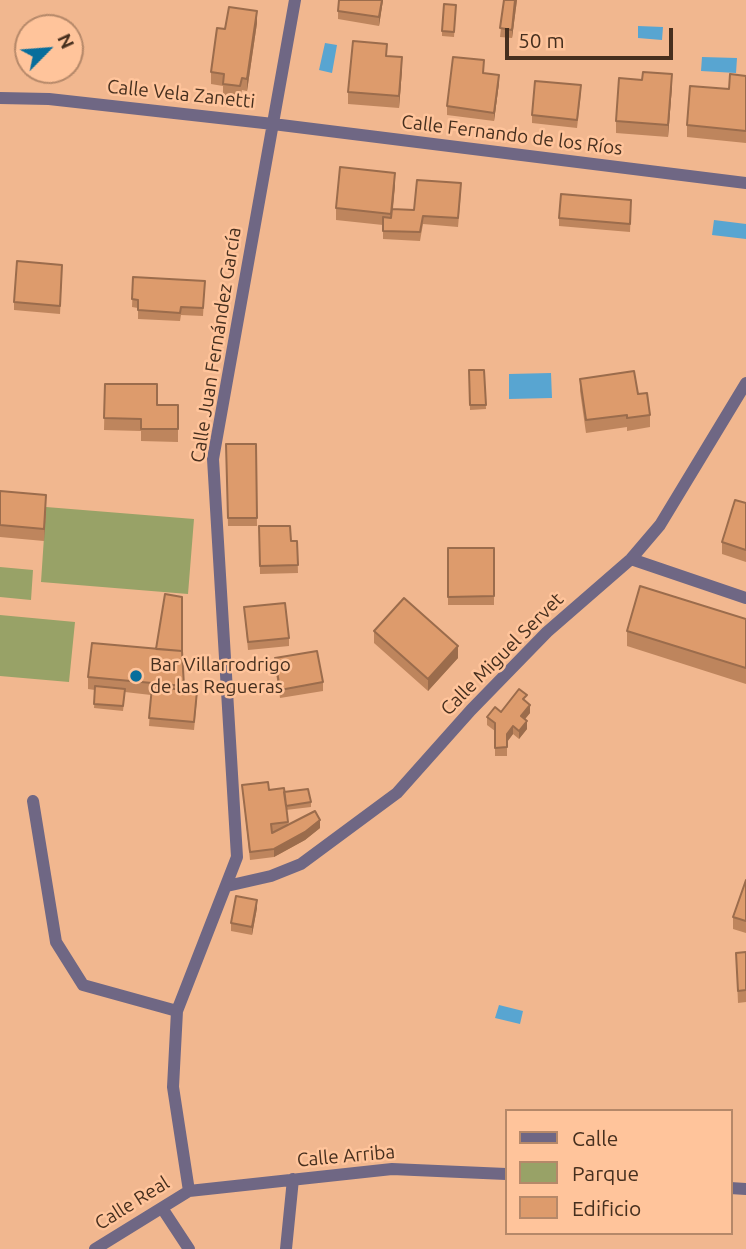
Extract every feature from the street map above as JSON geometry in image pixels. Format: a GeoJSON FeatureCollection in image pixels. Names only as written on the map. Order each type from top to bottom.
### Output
{"type":"FeatureCollection","features":[{"type":"Feature","properties":{"kind":"street","name":"Calle Juan Fernández García"},"geometry":{"type":"LineString","coordinates":[[189,1191],[173,1087],[177,1011],[237,857],[214,459],[295,0]]}},
{"type":"Feature","properties":{"kind":"street","name":"Calle Vela Zanetti"},"geometry":{"type":"LineString","coordinates":[[0,98],[49,99],[273,124]]}},
{"type":"Feature","properties":{"kind":"street","name":"Calle Fernando de los Ríos"},"geometry":{"type":"LineString","coordinates":[[273,124],[746,183]]}},
{"type":"Feature","properties":{"kind":"street","name":"Calle Miguel Servet"},"geometry":{"type":"LineString","coordinates":[[227,886],[271,876],[301,864],[397,793],[471,710],[547,632],[631,559],[660,525],[746,383]]}},
{"type":"Feature","properties":{"kind":"street"},"geometry":{"type":"LineString","coordinates":[[631,559],[746,597]]}},
{"type":"Feature","properties":{"kind":"street"},"geometry":{"type":"LineString","coordinates":[[33,801],[56,942],[83,985],[177,1011]]}},
{"type":"Feature","properties":{"kind":"street","name":"Calle Arriba"},"geometry":{"type":"LineString","coordinates":[[189,1191],[392,1169],[504,1174]]}},
{"type":"Feature","properties":{"kind":"street"},"geometry":{"type":"LineString","coordinates":[[286,1249],[293,1180]]}},
{"type":"Feature","properties":{"kind":"street","name":"Calle Real"},"geometry":{"type":"LineString","coordinates":[[95,1249],[189,1191]]}},
{"type":"Feature","properties":{"kind":"street"},"geometry":{"type":"LineString","coordinates":[[162,1208],[189,1249]]}},
{"type":"Feature","properties":{"kind":"green space"},"geometry":{"type":"Polygon","coordinates":[[[46,507],[194,519],[188,594],[41,582],[46,507]]]}},
{"type":"Feature","properties":{"kind":"green space"},"geometry":{"type":"Polygon","coordinates":[[[0,567],[33,570],[31,600],[0,597],[0,567]]]}},
{"type":"Feature","properties":{"kind":"green space"},"geometry":{"type":"Polygon","coordinates":[[[0,615],[75,622],[69,682],[0,676],[0,615]]]}},
{"type":"Feature","properties":{"kind":"water"},"geometry":{"type":"Polygon","coordinates":[[[638,26],[663,27],[662,40],[638,38],[638,26]]]}},
{"type":"Feature","properties":{"kind":"water"},"geometry":{"type":"Polygon","coordinates":[[[325,43],[337,45],[332,73],[319,70],[325,43]]]}},
{"type":"Feature","properties":{"kind":"water"},"geometry":{"type":"Polygon","coordinates":[[[702,57],[737,58],[736,73],[701,71],[702,57]]]}},
{"type":"Feature","properties":{"kind":"water"},"geometry":{"type":"Polygon","coordinates":[[[714,220],[746,224],[746,239],[712,235],[714,220]]]}},
{"type":"Feature","properties":{"kind":"water"},"geometry":{"type":"Polygon","coordinates":[[[551,373],[552,398],[509,399],[509,374],[551,373]]]}},
{"type":"Feature","properties":{"kind":"water"},"geometry":{"type":"Polygon","coordinates":[[[499,1005],[523,1011],[520,1024],[495,1018],[499,1005]]]}},
{"type":"Feature","properties":{"kind":"building"},"geometry":{"type":"Polygon","coordinates":[[[339,0],[382,0],[379,17],[338,11],[339,0]]]}},
{"type":"Feature","properties":{"kind":"building"},"geometry":{"type":"Polygon","coordinates":[[[504,0],[515,0],[512,30],[500,28],[504,0]]]}},
{"type":"Feature","properties":{"kind":"building"},"geometry":{"type":"Polygon","coordinates":[[[444,4],[456,5],[454,32],[442,31],[444,4]]]}},
{"type":"Feature","properties":{"kind":"building"},"geometry":{"type":"Polygon","coordinates":[[[229,7],[257,11],[247,79],[242,78],[240,86],[223,84],[224,74],[211,72],[217,28],[225,29],[229,7]]]}},
{"type":"Feature","properties":{"kind":"building"},"geometry":{"type":"Polygon","coordinates":[[[353,41],[387,44],[386,56],[402,57],[399,96],[348,92],[353,41]]]}},
{"type":"Feature","properties":{"kind":"building"},"geometry":{"type":"Polygon","coordinates":[[[453,57],[484,60],[483,73],[499,75],[494,113],[447,106],[453,57]]]}},
{"type":"Feature","properties":{"kind":"building"},"geometry":{"type":"Polygon","coordinates":[[[643,72],[672,74],[668,125],[616,121],[619,78],[642,80],[643,72]]]}},
{"type":"Feature","properties":{"kind":"building"},"geometry":{"type":"Polygon","coordinates":[[[730,74],[746,76],[746,131],[687,125],[690,86],[729,89],[730,74]]]}},
{"type":"Feature","properties":{"kind":"building"},"geometry":{"type":"Polygon","coordinates":[[[535,81],[581,85],[577,120],[532,115],[535,81]]]}},
{"type":"Feature","properties":{"kind":"building"},"geometry":{"type":"Polygon","coordinates":[[[340,167],[395,173],[391,214],[336,208],[340,167]]]}},
{"type":"Feature","properties":{"kind":"building"},"geometry":{"type":"Polygon","coordinates":[[[417,180],[461,183],[458,218],[423,216],[420,232],[383,231],[383,217],[391,218],[392,209],[414,210],[417,180]]]}},
{"type":"Feature","properties":{"kind":"building"},"geometry":{"type":"Polygon","coordinates":[[[561,194],[631,200],[630,224],[559,218],[561,194]]]}},
{"type":"Feature","properties":{"kind":"building"},"geometry":{"type":"Polygon","coordinates":[[[17,261],[62,265],[60,306],[14,302],[17,261]]]}},
{"type":"Feature","properties":{"kind":"building"},"geometry":{"type":"Polygon","coordinates":[[[133,277],[205,281],[203,308],[181,307],[180,313],[138,310],[138,300],[132,299],[133,277]]]}},
{"type":"Feature","properties":{"kind":"building"},"geometry":{"type":"Polygon","coordinates":[[[469,370],[484,370],[486,405],[470,405],[469,370]]]}},
{"type":"Feature","properties":{"kind":"building"},"geometry":{"type":"Polygon","coordinates":[[[634,371],[638,394],[647,393],[650,415],[586,420],[580,379],[634,371]]]}},
{"type":"Feature","properties":{"kind":"building"},"geometry":{"type":"Polygon","coordinates":[[[105,384],[157,384],[157,405],[178,405],[178,429],[141,429],[141,419],[104,418],[105,384]]]}},
{"type":"Feature","properties":{"kind":"building"},"geometry":{"type":"Polygon","coordinates":[[[226,444],[256,444],[257,518],[228,518],[226,444]]]}},
{"type":"Feature","properties":{"kind":"building"},"geometry":{"type":"Polygon","coordinates":[[[0,491],[46,495],[44,529],[0,525],[0,491]]]}},
{"type":"Feature","properties":{"kind":"building"},"geometry":{"type":"Polygon","coordinates":[[[735,500],[746,503],[746,550],[722,542],[735,500]]]}},
{"type":"Feature","properties":{"kind":"building"},"geometry":{"type":"Polygon","coordinates":[[[259,526],[290,526],[291,541],[297,541],[298,565],[260,566],[259,526]]]}},
{"type":"Feature","properties":{"kind":"building"},"geometry":{"type":"Polygon","coordinates":[[[448,548],[494,548],[494,596],[448,597],[448,548]]]}},
{"type":"Feature","properties":{"kind":"building"},"geometry":{"type":"Polygon","coordinates":[[[640,586],[746,619],[746,668],[627,631],[640,586]]]}},
{"type":"Feature","properties":{"kind":"building"},"geometry":{"type":"Polygon","coordinates":[[[165,594],[182,597],[182,651],[156,649],[165,594]]]}},
{"type":"Feature","properties":{"kind":"building"},"geometry":{"type":"Polygon","coordinates":[[[404,598],[458,646],[428,679],[374,631],[404,598]]]}},
{"type":"Feature","properties":{"kind":"building"},"geometry":{"type":"Polygon","coordinates":[[[285,603],[289,638],[248,642],[244,607],[285,603]]]}},
{"type":"Feature","properties":{"kind":"building","name":"Bar Villarrodrigo de las Regueras"},"geometry":{"type":"Polygon","coordinates":[[[92,643],[182,651],[184,686],[88,677],[92,643]]]}},
{"type":"Feature","properties":{"kind":"building"},"geometry":{"type":"Polygon","coordinates":[[[317,651],[323,682],[280,690],[275,658],[317,651]]]}},
{"type":"Feature","properties":{"kind":"building"},"geometry":{"type":"Polygon","coordinates":[[[95,686],[125,689],[123,706],[94,704],[95,686]]]}},
{"type":"Feature","properties":{"kind":"building"},"geometry":{"type":"Polygon","coordinates":[[[152,687],[197,691],[194,722],[149,718],[152,687]]]}},
{"type":"Feature","properties":{"kind":"building"},"geometry":{"type":"Polygon","coordinates":[[[519,689],[527,695],[523,699],[530,705],[521,716],[527,721],[519,731],[513,726],[507,734],[507,747],[495,748],[495,723],[487,717],[495,707],[501,712],[519,689]]]}},
{"type":"Feature","properties":{"kind":"building"},"geometry":{"type":"Polygon","coordinates":[[[268,782],[269,790],[284,788],[288,822],[271,824],[272,833],[315,811],[320,820],[305,832],[274,849],[250,852],[242,785],[268,782]]]}},
{"type":"Feature","properties":{"kind":"building"},"geometry":{"type":"Polygon","coordinates":[[[308,789],[311,802],[286,806],[284,792],[308,789]]]}},
{"type":"Feature","properties":{"kind":"building"},"geometry":{"type":"Polygon","coordinates":[[[746,880],[746,921],[733,917],[746,880]]]}},
{"type":"Feature","properties":{"kind":"building"},"geometry":{"type":"Polygon","coordinates":[[[236,896],[257,900],[252,927],[231,923],[236,896]]]}},
{"type":"Feature","properties":{"kind":"building"},"geometry":{"type":"Polygon","coordinates":[[[746,952],[746,990],[738,991],[736,953],[746,952]]]}},
{"type":"Feature","properties":{"kind":"place","name":"Bar Villarrodrigo de las Regueras"},"geometry":{"type":"Point","coordinates":[136,676]}}]}
